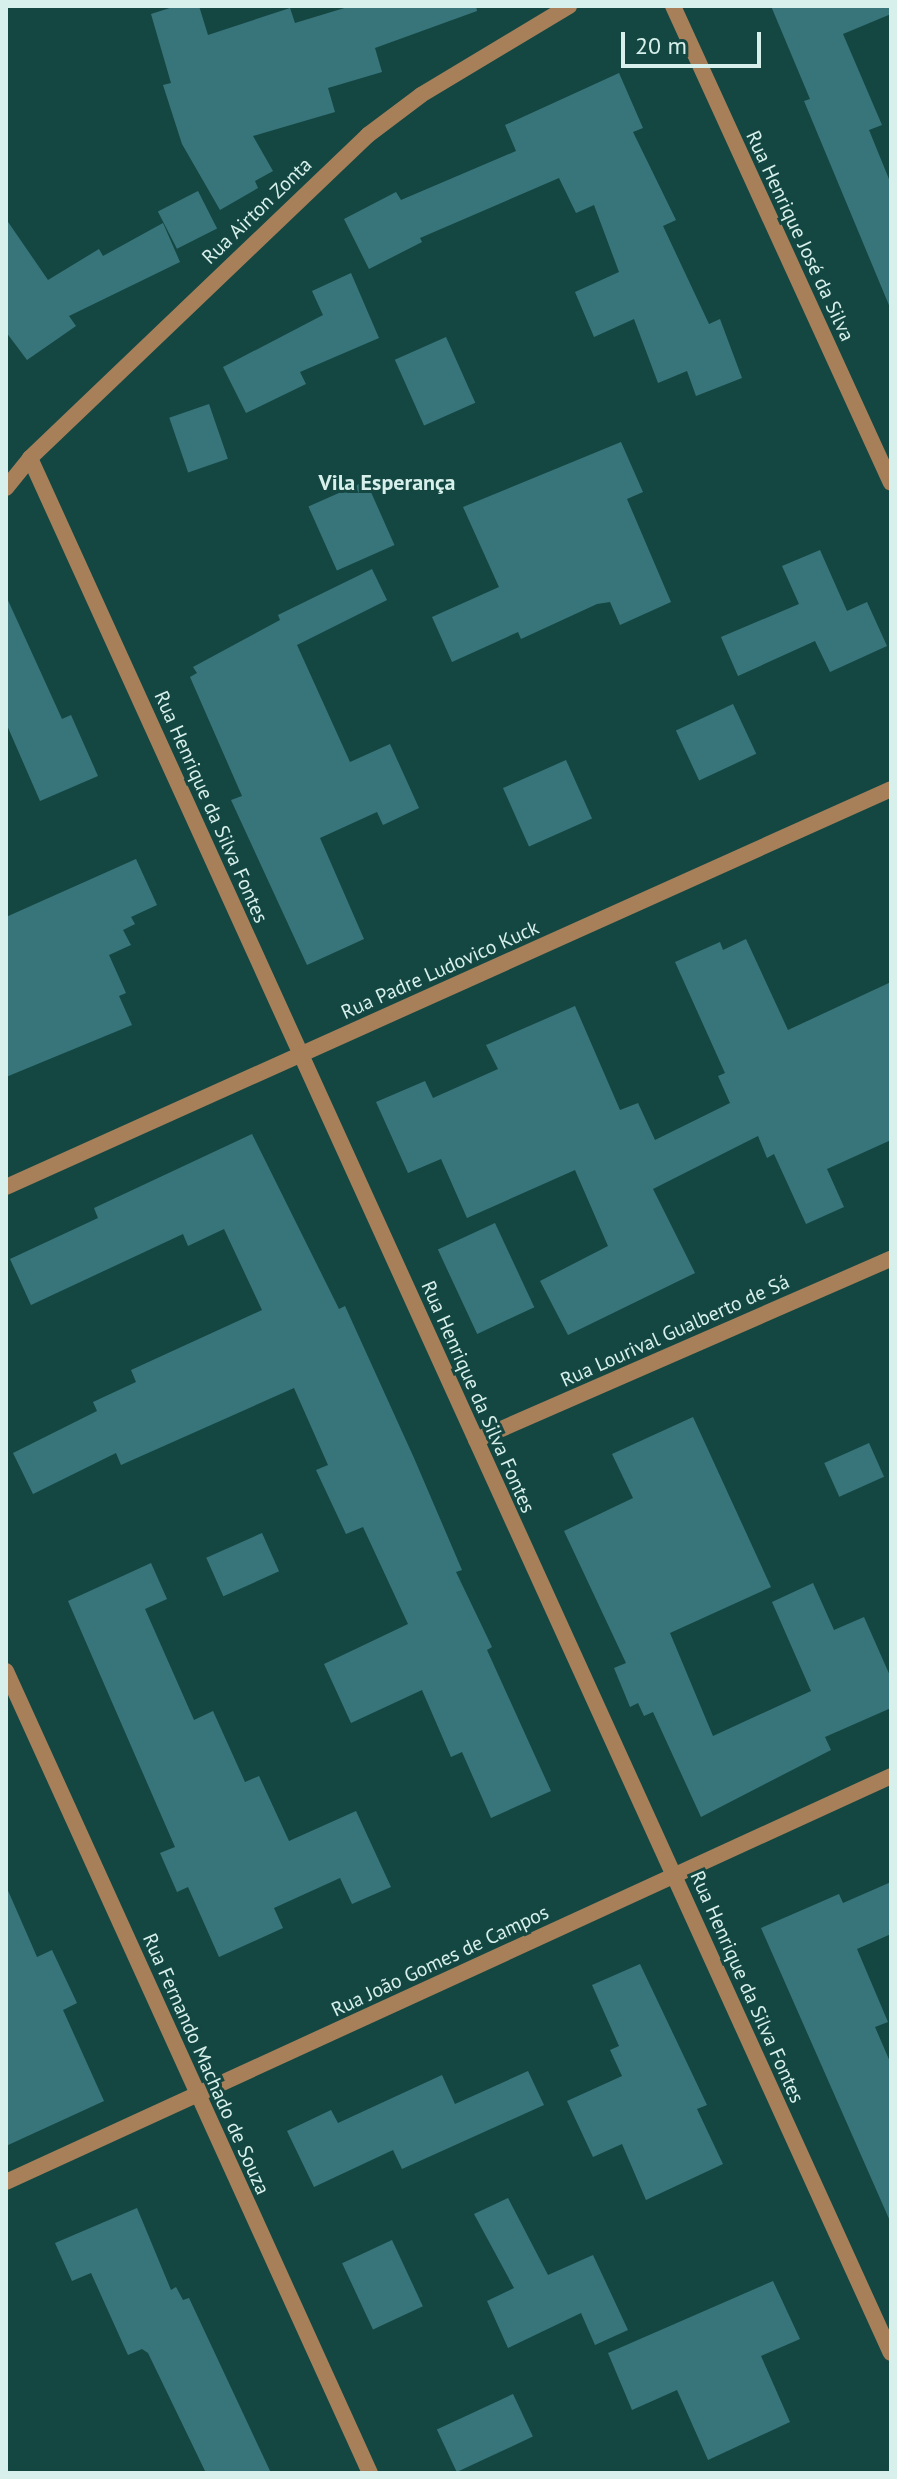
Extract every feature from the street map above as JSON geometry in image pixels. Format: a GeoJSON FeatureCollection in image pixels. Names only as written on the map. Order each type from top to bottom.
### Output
{"type":"FeatureCollection","features":[{"type":"Feature","properties":{"kind":"street","name":"Rua Airton Zonta"},"geometry":{"type":"LineString","coordinates":[[6,488],[30,458],[368,135],[421,95],[569,6]]}},
{"type":"Feature","properties":{"kind":"street","name":"Rua Henrique José da Silva"},"geometry":{"type":"LineString","coordinates":[[673,6],[891,483]]}},
{"type":"Feature","properties":{"kind":"street","name":"Rua Henrique da Silva Fontes"},"geometry":{"type":"LineString","coordinates":[[30,458],[891,2353]]}},
{"type":"Feature","properties":{"kind":"street","name":"Rua Padre Ludovico Kuck"},"geometry":{"type":"LineString","coordinates":[[6,1187],[891,789]]}},
{"type":"Feature","properties":{"kind":"street","name":"Rua Lourival Gualberto de Sá"},"geometry":{"type":"LineString","coordinates":[[476,1440],[891,1259]]}},
{"type":"Feature","properties":{"kind":"street","name":"Rua Fernando Machado de Souza"},"geometry":{"type":"LineString","coordinates":[[6,1671],[370,2473]]}},
{"type":"Feature","properties":{"kind":"street","name":"Rua João Gomes de Campos"},"geometry":{"type":"LineString","coordinates":[[6,2182],[891,1776]]}},
{"type":"Feature","properties":{"kind":"building"},"geometry":{"type":"Polygon","coordinates":[[[176,6],[199,6],[208,35],[290,8],[295,23],[351,6],[476,6],[477,11],[375,48],[382,72],[328,88],[335,112],[253,136],[273,171],[255,181],[258,188],[220,210],[182,144],[163,85],[171,83],[151,14],[176,6]]]}},
{"type":"Feature","properties":{"kind":"building"},"geometry":{"type":"Polygon","coordinates":[[[771,6],[891,6],[891,14],[843,34],[882,125],[869,130],[891,184],[891,310],[804,101],[810,99],[771,6]]]}},
{"type":"Feature","properties":{"kind":"building"},"geometry":{"type":"Polygon","coordinates":[[[619,73],[643,128],[633,132],[676,220],[663,226],[709,324],[720,319],[742,378],[696,396],[687,371],[658,383],[634,319],[594,337],[575,292],[619,272],[594,205],[576,213],[559,178],[420,238],[422,242],[369,269],[344,219],[396,192],[401,200],[516,151],[505,125],[619,73]]]}},
{"type":"Feature","properties":{"kind":"building"},"geometry":{"type":"Polygon","coordinates":[[[198,191],[217,228],[177,249],[158,211],[198,191]]]}},
{"type":"Feature","properties":{"kind":"building"},"geometry":{"type":"Polygon","coordinates":[[[6,219],[48,280],[99,249],[103,256],[163,223],[180,262],[69,316],[76,326],[27,360],[6,332],[6,219]]]}},
{"type":"Feature","properties":{"kind":"building"},"geometry":{"type":"Polygon","coordinates":[[[351,273],[379,338],[300,372],[306,384],[246,413],[223,367],[323,315],[312,291],[351,273]]]}},
{"type":"Feature","properties":{"kind":"building"},"geometry":{"type":"Polygon","coordinates":[[[446,337],[475,403],[424,426],[395,360],[446,337]]]}},
{"type":"Feature","properties":{"kind":"building"},"geometry":{"type":"Polygon","coordinates":[[[209,404],[228,459],[188,473],[169,418],[209,404]]]}},
{"type":"Feature","properties":{"kind":"building"},"geometry":{"type":"Polygon","coordinates":[[[621,442],[643,492],[627,499],[671,602],[620,625],[610,602],[597,604],[521,639],[518,632],[452,662],[432,617],[499,587],[463,507],[621,442]]]}},
{"type":"Feature","properties":{"kind":"building"},"geometry":{"type":"Polygon","coordinates":[[[366,481],[394,545],[337,571],[308,507],[366,481]]]}},
{"type":"Feature","properties":{"kind":"building"},"geometry":{"type":"Polygon","coordinates":[[[820,550],[847,611],[867,602],[887,646],[830,672],[815,641],[738,676],[721,637],[799,604],[782,566],[820,550]]]}},
{"type":"Feature","properties":{"kind":"building"},"geometry":{"type":"Polygon","coordinates":[[[372,569],[387,600],[297,645],[350,762],[390,744],[419,808],[383,825],[377,812],[320,838],[364,939],[307,965],[231,800],[242,796],[190,677],[197,673],[193,667],[280,620],[278,615],[372,569]]]}},
{"type":"Feature","properties":{"kind":"building"},"geometry":{"type":"Polygon","coordinates":[[[6,596],[62,719],[71,715],[98,776],[40,801],[6,723],[6,596]]]}},
{"type":"Feature","properties":{"kind":"building"},"geometry":{"type":"Polygon","coordinates":[[[733,704],[756,754],[699,780],[676,731],[733,704]]]}},
{"type":"Feature","properties":{"kind":"building"},"geometry":{"type":"Polygon","coordinates":[[[566,760],[592,818],[529,847],[503,788],[566,760]]]}},
{"type":"Feature","properties":{"kind":"building"},"geometry":{"type":"Polygon","coordinates":[[[136,859],[157,905],[131,917],[135,924],[123,930],[131,945],[109,955],[126,993],[119,996],[132,1025],[6,1077],[6,917],[136,859]]]}},
{"type":"Feature","properties":{"kind":"building"},"geometry":{"type":"Polygon","coordinates":[[[746,939],[788,1030],[891,982],[891,1140],[827,1169],[844,1207],[806,1224],[774,1154],[767,1158],[758,1136],[653,1189],[695,1273],[568,1335],[540,1281],[608,1246],[575,1170],[467,1218],[441,1159],[408,1173],[376,1102],[425,1081],[433,1098],[498,1069],[486,1045],[575,1006],[620,1110],[638,1103],[655,1140],[730,1103],[718,1076],[725,1073],[675,962],[720,942],[723,950],[746,939]]]}},
{"type":"Feature","properties":{"kind":"building"},"geometry":{"type":"Polygon","coordinates":[[[252,1134],[339,1309],[345,1306],[462,1570],[456,1572],[492,1647],[487,1650],[551,1791],[491,1818],[462,1752],[451,1757],[422,1690],[351,1723],[324,1664],[408,1624],[363,1527],[346,1534],[316,1470],[328,1465],[294,1388],[121,1465],[116,1453],[33,1494],[13,1453],[97,1411],[93,1402],[136,1382],[131,1370],[262,1310],[224,1229],[188,1246],[183,1234],[31,1305],[10,1259],[98,1218],[94,1208],[252,1134]]]}},
{"type":"Feature","properties":{"kind":"building"},"geometry":{"type":"Polygon","coordinates":[[[495,1223],[534,1307],[477,1334],[438,1250],[495,1223]]]}},
{"type":"Feature","properties":{"kind":"building"},"geometry":{"type":"Polygon","coordinates":[[[693,1417],[771,1587],[670,1633],[713,1736],[811,1691],[772,1602],[813,1583],[834,1630],[864,1617],[891,1678],[891,1708],[825,1737],[831,1750],[701,1817],[653,1712],[644,1716],[638,1703],[630,1707],[614,1668],[626,1663],[564,1531],[633,1498],[612,1454],[693,1417]]]}},
{"type":"Feature","properties":{"kind":"building"},"geometry":{"type":"Polygon","coordinates":[[[869,1443],[884,1477],[839,1497],[824,1463],[869,1443]]]}},
{"type":"Feature","properties":{"kind":"building"},"geometry":{"type":"Polygon","coordinates":[[[262,1533],[279,1571],[223,1596],[206,1558],[262,1533]]]}},
{"type":"Feature","properties":{"kind":"building"},"geometry":{"type":"Polygon","coordinates":[[[151,1563],[167,1599],[145,1609],[194,1720],[213,1711],[245,1782],[259,1776],[289,1841],[356,1811],[391,1887],[352,1904],[340,1878],[274,1908],[283,1928],[219,1957],[188,1887],[177,1892],[160,1853],[175,1847],[68,1601],[151,1563]]]}},
{"type":"Feature","properties":{"kind":"building"},"geometry":{"type":"Polygon","coordinates":[[[891,1882],[891,1934],[857,1949],[888,2022],[875,2027],[891,2064],[890,2221],[761,1928],[839,1894],[843,1903],[891,1882]]]}},
{"type":"Feature","properties":{"kind":"building"},"geometry":{"type":"Polygon","coordinates":[[[6,1886],[37,1957],[52,1950],[77,2003],[63,2010],[104,2101],[6,2146],[6,1886]]]}},
{"type":"Feature","properties":{"kind":"building"},"geometry":{"type":"Polygon","coordinates":[[[640,1964],[707,2105],[697,2109],[723,2164],[646,2200],[622,2144],[593,2157],[567,2101],[622,2076],[610,2050],[619,2046],[592,1985],[640,1964]]]}},
{"type":"Feature","properties":{"kind":"building"},"geometry":{"type":"Polygon","coordinates":[[[528,2071],[544,2105],[402,2169],[393,2150],[314,2187],[287,2131],[331,2110],[338,2123],[442,2075],[455,2104],[528,2071]]]}},
{"type":"Feature","properties":{"kind":"building"},"geometry":{"type":"Polygon","coordinates":[[[508,2198],[548,2275],[593,2255],[628,2330],[595,2345],[581,2313],[508,2348],[487,2301],[514,2288],[474,2214],[508,2198]]]}},
{"type":"Feature","properties":{"kind":"building"},"geometry":{"type":"Polygon","coordinates":[[[137,2208],[171,2290],[176,2287],[183,2300],[189,2298],[271,2473],[206,2473],[148,2353],[142,2349],[128,2355],[91,2273],[72,2281],[55,2243],[137,2208]]]}},
{"type":"Feature","properties":{"kind":"building"},"geometry":{"type":"Polygon","coordinates":[[[392,2240],[423,2306],[373,2329],[342,2263],[392,2240]]]}},
{"type":"Feature","properties":{"kind":"building"},"geometry":{"type":"Polygon","coordinates":[[[773,2281],[800,2339],[761,2356],[790,2422],[708,2460],[677,2390],[632,2410],[608,2353],[773,2281]]]}},
{"type":"Feature","properties":{"kind":"building"},"geometry":{"type":"Polygon","coordinates":[[[513,2394],[533,2437],[457,2472],[437,2429],[513,2394]]]}},
{"type":"Feature","properties":{"kind":"district","name":"Vila Esperança"},"geometry":{"type":"Point","coordinates":[387,483]}}]}
